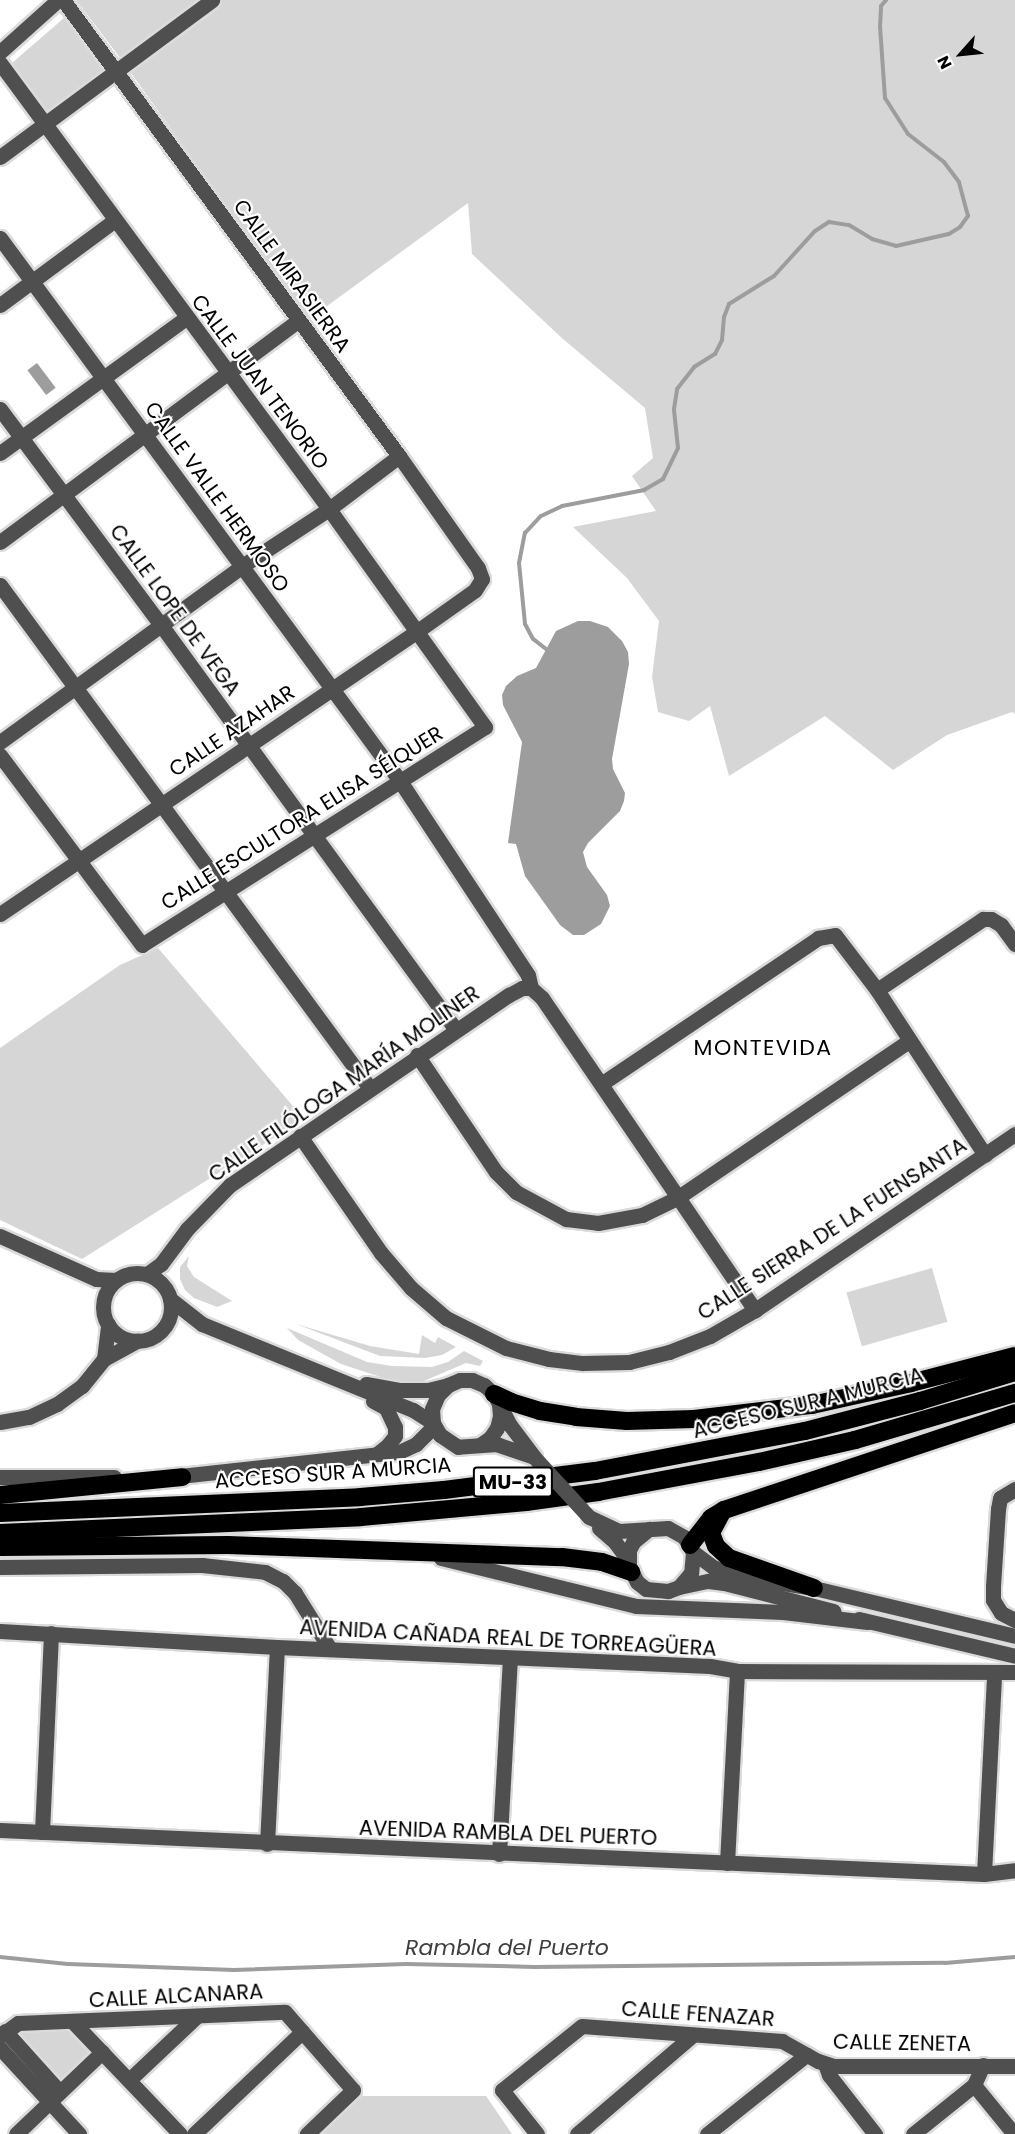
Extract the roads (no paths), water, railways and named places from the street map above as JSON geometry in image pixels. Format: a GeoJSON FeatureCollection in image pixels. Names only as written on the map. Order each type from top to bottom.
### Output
{"type":"FeatureCollection","features":[{"type":"Feature","properties":{"kind":"highway"},"geometry":{"type":"LineString","coordinates":[[496,1399],[540,1411],[576,1417],[627,1421],[694,1419],[812,1405],[911,1383],[1015,1356]]}},
{"type":"Feature","properties":{"kind":"highway","name":"ACCESO SUR A MURCIA"},"geometry":{"type":"LineString","coordinates":[[0,1513],[360,1497],[444,1490],[585,1473],[805,1431],[920,1401],[1015,1372]]}},
{"type":"Feature","properties":{"kind":"highway","name":"ACCESO SUR A MURCIA"},"geometry":{"type":"LineString","coordinates":[[0,1533],[361,1517],[547,1499],[678,1478],[813,1450],[927,1420],[1015,1393]]}},
{"type":"Feature","properties":{"kind":"highway"},"geometry":{"type":"LineString","coordinates":[[691,1549],[711,1518],[724,1510],[1015,1413]]}},
{"type":"Feature","properties":{"kind":"highway"},"geometry":{"type":"LineString","coordinates":[[0,1496],[182,1477]]}},
{"type":"Feature","properties":{"kind":"highway"},"geometry":{"type":"LineString","coordinates":[[724,1510],[711,1533],[716,1546],[729,1558],[814,1588]]}},
{"type":"Feature","properties":{"kind":"highway"},"geometry":{"type":"LineString","coordinates":[[0,1547],[228,1545],[426,1554],[562,1557],[630,1566]]}},
{"type":"Feature","properties":{"kind":"street"},"geometry":{"type":"LineString","coordinates":[[0,52],[58,0]]}},
{"type":"Feature","properties":{"kind":"street","name":"CALLE MIRASIERRA"},"geometry":{"type":"LineString","coordinates":[[63,0],[399,456],[478,568],[482,579]]}},
{"type":"Feature","properties":{"kind":"street"},"geometry":{"type":"LineString","coordinates":[[0,157],[212,0]]}},
{"type":"Feature","properties":{"kind":"street","name":"CALLE JUAN TENORIO"},"geometry":{"type":"LineString","coordinates":[[0,63],[227,374],[329,509],[485,727]]}},
{"type":"Feature","properties":{"kind":"street"},"geometry":{"type":"LineString","coordinates":[[0,305],[115,220]]}},
{"type":"Feature","properties":{"kind":"street","name":"CALLE VALLE HERMOSO"},"geometry":{"type":"LineString","coordinates":[[0,238],[400,781],[528,975],[531,988],[538,993],[602,1084],[755,1310]]}},
{"type":"Feature","properties":{"kind":"street"},"geometry":{"type":"LineString","coordinates":[[0,453],[186,318]]}},
{"type":"Feature","properties":{"kind":"street"},"geometry":{"type":"LineString","coordinates":[[0,542],[298,321]]}},
{"type":"Feature","properties":{"kind":"street","name":"CALLE LOPE DE VEGA"},"geometry":{"type":"LineString","coordinates":[[0,409],[65,494],[456,1030]]}},
{"type":"Feature","properties":{"kind":"street"},"geometry":{"type":"LineString","coordinates":[[0,742],[242,566],[329,509],[399,456]]}},
{"type":"Feature","properties":{"kind":"street","name":"CALLE AZAHAR"},"geometry":{"type":"LineString","coordinates":[[0,914],[416,632],[475,590],[482,579]]}},
{"type":"Feature","properties":{"kind":"street"},"geometry":{"type":"LineString","coordinates":[[0,585],[369,1088]]}},
{"type":"Feature","properties":{"kind":"street","name":"CALLE ESCULTORA ELISA SÉIQUER"},"geometry":{"type":"LineString","coordinates":[[78,861],[142,945],[485,727]]}},
{"type":"Feature","properties":{"kind":"street"},"geometry":{"type":"LineString","coordinates":[[0,755],[78,861]]}},
{"type":"Feature","properties":{"kind":"street"},"geometry":{"type":"LineString","coordinates":[[877,990],[975,922],[991,919],[1001,925],[1015,944]]}},
{"type":"Feature","properties":{"kind":"street"},"geometry":{"type":"LineString","coordinates":[[602,1084],[818,938],[827,934],[835,935],[842,941],[877,990],[985,1155]]}},
{"type":"Feature","properties":{"kind":"street","name":"CALLE FILÓLOGA MARÍA MOLINER"},"geometry":{"type":"LineString","coordinates":[[147,1274],[169,1256],[188,1229],[230,1185],[417,1055],[522,988],[531,988]]}},
{"type":"Feature","properties":{"kind":"street"},"geometry":{"type":"LineString","coordinates":[[417,1055],[496,1172],[516,1192],[532,1203],[566,1219],[598,1223],[642,1215],[677,1197],[909,1041]]}},
{"type":"Feature","properties":{"kind":"street","name":"CALLE SIERRA DE LA FUENSANTA"},"geometry":{"type":"LineString","coordinates":[[300,1136],[381,1253],[411,1288],[446,1318],[506,1348],[549,1359],[583,1363],[629,1362],[669,1352],[710,1336],[755,1310],[1015,1134]]}},
{"type":"Feature","properties":{"kind":"street"},"geometry":{"type":"LineString","coordinates":[[0,1236],[111,1286]]}},
{"type":"Feature","properties":{"kind":"street","name":"CALLE FILÓLOGA MARÍA MOLINER"},"geometry":{"type":"LineString","coordinates":[[163,1284],[169,1256]]}},
{"type":"Feature","properties":{"kind":"street"},"geometry":{"type":"LineString","coordinates":[[0,1422],[29,1416],[57,1404],[82,1386],[104,1359],[136,1341],[148,1340],[165,1327],[170,1317],[170,1299],[163,1284],[147,1274],[128,1274],[111,1286],[104,1313],[115,1333],[136,1341]]}},
{"type":"Feature","properties":{"kind":"street"},"geometry":{"type":"LineString","coordinates":[[170,1299],[202,1324],[413,1410],[434,1425],[448,1443],[470,1448],[497,1444],[534,1457]]}},
{"type":"Feature","properties":{"kind":"street"},"geometry":{"type":"LineString","coordinates":[[104,1359],[108,1324]]}},
{"type":"Feature","properties":{"kind":"street"},"geometry":{"type":"LineString","coordinates":[[165,1327],[202,1324]]}},
{"type":"Feature","properties":{"kind":"street"},"geometry":{"type":"LineString","coordinates":[[331,1377],[400,1390],[428,1390],[460,1380],[472,1380],[484,1385],[496,1399],[510,1425],[534,1457],[615,1542],[646,1589],[657,1592],[708,1581],[739,1585],[867,1622],[1015,1656]]}},
{"type":"Feature","properties":{"kind":"street"},"geometry":{"type":"LineString","coordinates":[[331,1377],[386,1408],[393,1419],[395,1436],[375,1455]]}},
{"type":"Feature","properties":{"kind":"street"},"geometry":{"type":"LineString","coordinates":[[434,1425],[432,1409],[438,1395],[448,1385]]}},
{"type":"Feature","properties":{"kind":"street"},"geometry":{"type":"LineString","coordinates":[[480,1445],[490,1438],[497,1428],[500,1416],[496,1399]]}},
{"type":"Feature","properties":{"kind":"street"},"geometry":{"type":"LineString","coordinates":[[0,1477],[182,1477],[375,1455],[399,1452],[416,1444],[434,1425]]}},
{"type":"Feature","properties":{"kind":"street"},"geometry":{"type":"LineString","coordinates":[[1008,1616],[993,1600],[998,1509],[1000,1498],[1015,1489]]}},
{"type":"Feature","properties":{"kind":"street"},"geometry":{"type":"LineString","coordinates":[[589,1517],[619,1531],[668,1527],[677,1531],[691,1549],[713,1567],[731,1574],[814,1588],[1015,1636]]}},
{"type":"Feature","properties":{"kind":"street"},"geometry":{"type":"LineString","coordinates":[[630,1566],[633,1542],[649,1529]]}},
{"type":"Feature","properties":{"kind":"street"},"geometry":{"type":"LineString","coordinates":[[679,1587],[691,1573],[691,1549]]}},
{"type":"Feature","properties":{"kind":"street"},"geometry":{"type":"LineString","coordinates":[[426,1554],[636,1606],[783,1612],[867,1622]]}},
{"type":"Feature","properties":{"kind":"street"},"geometry":{"type":"LineString","coordinates":[[0,1567],[202,1565],[265,1572],[282,1581],[295,1593],[330,1649]]}},
{"type":"Feature","properties":{"kind":"street","name":"AVENIDA CAÑADA REAL DE TORREAGÜERA"},"geometry":{"type":"LineString","coordinates":[[0,1631],[510,1659],[710,1666],[737,1671],[994,1674],[1015,1672]]}},
{"type":"Feature","properties":{"kind":"street"},"geometry":{"type":"LineString","coordinates":[[42,1832],[51,1633]]}},
{"type":"Feature","properties":{"kind":"street"},"geometry":{"type":"LineString","coordinates":[[267,1844],[277,1647]]}},
{"type":"Feature","properties":{"kind":"street"},"geometry":{"type":"LineString","coordinates":[[499,1854],[510,1659]]}},
{"type":"Feature","properties":{"kind":"street"},"geometry":{"type":"LineString","coordinates":[[727,1863],[737,1671]]}},
{"type":"Feature","properties":{"kind":"street"},"geometry":{"type":"LineString","coordinates":[[984,1874],[994,1674]]}},
{"type":"Feature","properties":{"kind":"street","name":"AVENIDA RAMBLA DEL PUERTO"},"geometry":{"type":"LineString","coordinates":[[0,1830],[267,1844],[984,1874],[1015,1870]]}},
{"type":"Feature","properties":{"kind":"street","name":"CALLE ALCANARA"},"geometry":{"type":"LineString","coordinates":[[3,2034],[18,2023],[285,2012],[353,2090],[307,2134]]}},
{"type":"Feature","properties":{"kind":"street"},"geometry":{"type":"LineString","coordinates":[[129,2080],[197,2016]]}},
{"type":"Feature","properties":{"kind":"street"},"geometry":{"type":"LineString","coordinates":[[74,2022],[180,2134]]}},
{"type":"Feature","properties":{"kind":"street","name":"CALLE FENAZAR"},"geometry":{"type":"LineString","coordinates":[[537,2134],[502,2090],[582,2026],[782,2041],[806,2055]]}},
{"type":"Feature","properties":{"kind":"street"},"geometry":{"type":"LineString","coordinates":[[194,2134],[302,2032]]}},
{"type":"Feature","properties":{"kind":"street"},"geometry":{"type":"LineString","coordinates":[[3,2034],[55,2097],[79,2134]]}},
{"type":"Feature","properties":{"kind":"street"},"geometry":{"type":"LineString","coordinates":[[578,2134],[693,2035]]}},
{"type":"Feature","properties":{"kind":"street"},"geometry":{"type":"LineString","coordinates":[[0,2048],[55,2097]]}},
{"type":"Feature","properties":{"kind":"street"},"geometry":{"type":"LineString","coordinates":[[16,2134],[102,2052]]}},
{"type":"Feature","properties":{"kind":"street","name":"CALLE ZENETA"},"geometry":{"type":"LineString","coordinates":[[706,2134],[806,2055],[825,2064],[1015,2066]]}},
{"type":"Feature","properties":{"kind":"street"},"geometry":{"type":"LineString","coordinates":[[825,2064],[829,2075],[876,2134]]}},
{"type":"Feature","properties":{"kind":"street"},"geometry":{"type":"LineString","coordinates":[[913,2134],[974,2085],[983,2065]]}},
{"type":"Feature","properties":{"kind":"street"},"geometry":{"type":"LineString","coordinates":[[974,2085],[1014,2134]]}},
{"type":"Feature","properties":{"kind":"waterway"},"geometry":{"type":"LineString","coordinates":[[546,649],[533,639],[525,624],[519,563],[525,533],[541,516],[562,506],[644,490],[663,479],[678,448],[674,409],[677,389],[694,367],[715,354],[722,340],[724,317],[729,304],[774,276],[815,231],[829,222],[849,225],[872,239],[896,246],[949,234],[960,227],[968,216],[959,182],[944,162],[908,134],[885,98],[880,27],[881,6],[886,0]]}},
{"type":"Feature","properties":{"kind":"waterway","name":"Rambla del Puerto"},"geometry":{"type":"LineString","coordinates":[[0,1957],[68,1964],[234,1970],[406,1964],[535,1967],[945,1963],[1015,1957]]}},
{"type":"Feature","properties":{"kind":"district","name":"MONTEVIDA"},"geometry":{"type":"Point","coordinates":[763,1048]}}]}
